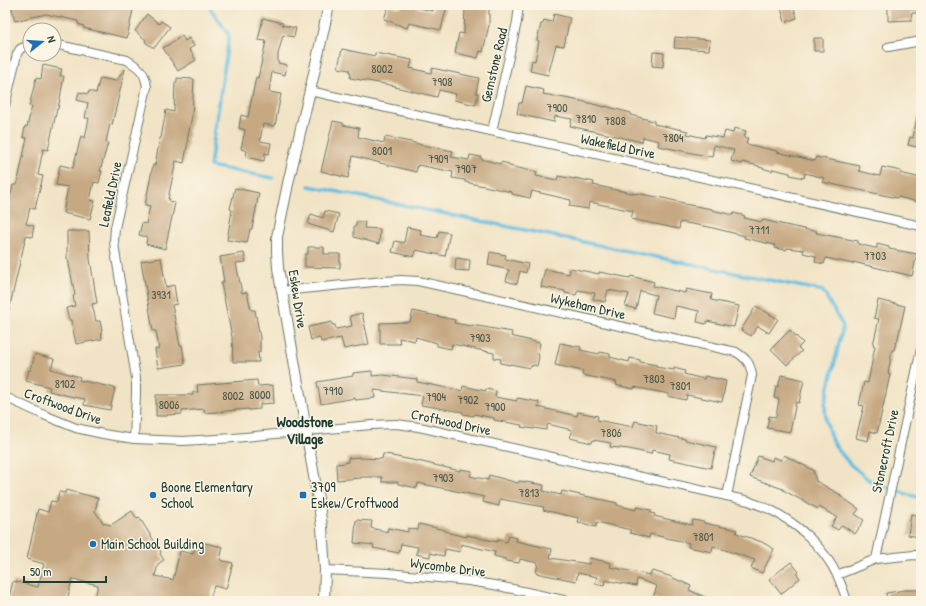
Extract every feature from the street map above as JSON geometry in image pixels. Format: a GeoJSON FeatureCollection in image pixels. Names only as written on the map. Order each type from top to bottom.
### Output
{"type":"FeatureCollection","features":[{"type":"Feature","properties":{"kind":"street","name":"Eskew Drive"},"geometry":{"type":"LineString","coordinates":[[324,601],[322,527],[282,291],[277,252],[278,237],[289,179],[329,5]]}},
{"type":"Feature","properties":{"kind":"street","name":"Gemstone Road"},"geometry":{"type":"LineString","coordinates":[[492,131],[517,22],[519,5]]}},
{"type":"Feature","properties":{"kind":"street"},"geometry":{"type":"LineString","coordinates":[[888,47],[921,41]]}},
{"type":"Feature","properties":{"kind":"street","name":"Leafield Drive"},"geometry":{"type":"LineString","coordinates":[[62,46],[127,60],[138,66],[145,77],[147,87],[114,228],[114,251],[136,378],[134,439]]}},
{"type":"Feature","properties":{"kind":"street"},"geometry":{"type":"LineString","coordinates":[[5,106],[17,54],[22,48]]}},
{"type":"Feature","properties":{"kind":"street","name":"Wakefield Drive"},"geometry":{"type":"LineString","coordinates":[[310,91],[921,226]]}},
{"type":"Feature","properties":{"kind":"street","name":"Wykeham Drive"},"geometry":{"type":"LineString","coordinates":[[282,291],[384,281],[401,280],[418,282],[736,352],[744,357],[750,366],[752,375],[727,496]]}},
{"type":"Feature","properties":{"kind":"street","name":"Stonecroft Drive"},"geometry":{"type":"LineString","coordinates":[[876,559],[921,349]]}},
{"type":"Feature","properties":{"kind":"street","name":"Croftwood Drive"},"geometry":{"type":"LineString","coordinates":[[5,397],[76,428],[134,439],[183,441],[234,438],[371,425],[396,424],[420,427],[727,496],[768,509],[788,520],[806,534],[823,552],[837,575],[847,601]]}},
{"type":"Feature","properties":{"kind":"street"},"geometry":{"type":"LineString","coordinates":[[837,575],[876,559],[914,555],[921,556]]}},
{"type":"Feature","properties":{"kind":"street","name":"Wycombe Drive"},"geometry":{"type":"LineString","coordinates":[[324,570],[388,573],[494,585],[568,601]]}},
{"type":"Feature","properties":{"kind":"building"},"geometry":{"type":"Polygon","coordinates":[[[11,5],[101,5],[133,10],[127,38],[83,28],[84,26],[78,24],[78,21],[46,14],[15,21],[11,5]]]}},
{"type":"Feature","properties":{"kind":"building"},"geometry":{"type":"Polygon","coordinates":[[[389,5],[402,8],[403,5],[416,5],[415,7],[433,11],[434,5],[447,5],[441,30],[409,23],[407,28],[384,19],[389,5]]]}},
{"type":"Feature","properties":{"kind":"building"},"geometry":{"type":"Polygon","coordinates":[[[780,5],[793,5],[797,18],[785,22],[780,5]]]}},
{"type":"Feature","properties":{"kind":"building"},"geometry":{"type":"Polygon","coordinates":[[[888,5],[921,5],[921,13],[911,13],[912,20],[888,21],[888,5]]]}},
{"type":"Feature","properties":{"kind":"building"},"geometry":{"type":"Polygon","coordinates":[[[465,6],[489,8],[489,25],[483,52],[480,51],[478,58],[455,53],[459,33],[464,34],[465,6]]]}},
{"type":"Feature","properties":{"kind":"building"},"geometry":{"type":"Polygon","coordinates":[[[147,14],[159,24],[161,21],[170,27],[155,47],[152,47],[145,42],[146,40],[135,31],[147,14]]]}},
{"type":"Feature","properties":{"kind":"building"},"geometry":{"type":"Polygon","coordinates":[[[554,14],[570,18],[564,46],[556,45],[548,75],[530,71],[532,60],[535,61],[539,41],[537,40],[541,24],[543,24],[544,20],[552,22],[554,14]]]}},
{"type":"Feature","properties":{"kind":"building"},"geometry":{"type":"Polygon","coordinates":[[[263,18],[296,28],[294,37],[283,35],[278,54],[278,63],[287,65],[285,75],[272,72],[269,92],[281,94],[275,126],[263,124],[260,141],[271,143],[269,154],[265,153],[264,161],[246,157],[247,151],[241,149],[245,130],[239,128],[241,115],[248,117],[256,77],[258,78],[266,41],[258,40],[263,18]]]}},
{"type":"Feature","properties":{"kind":"building"},"geometry":{"type":"Polygon","coordinates":[[[182,36],[185,41],[189,38],[194,46],[189,49],[196,60],[178,71],[163,48],[182,36]]]}},
{"type":"Feature","properties":{"kind":"building"},"geometry":{"type":"Polygon","coordinates":[[[675,37],[710,40],[709,50],[674,48],[675,37]]]}},
{"type":"Feature","properties":{"kind":"building"},"geometry":{"type":"Polygon","coordinates":[[[814,38],[823,38],[823,51],[814,51],[814,38]]]}},
{"type":"Feature","properties":{"kind":"building"},"geometry":{"type":"Polygon","coordinates":[[[342,49],[375,56],[375,53],[412,60],[410,68],[431,73],[432,68],[479,78],[476,93],[478,93],[476,105],[454,100],[456,94],[439,90],[437,97],[395,87],[396,86],[350,78],[350,70],[338,68],[342,49]]]}},
{"type":"Feature","properties":{"kind":"building"},"geometry":{"type":"Polygon","coordinates":[[[653,52],[664,53],[663,67],[652,66],[653,52]]]}},
{"type":"Feature","properties":{"kind":"building"},"geometry":{"type":"Polygon","coordinates":[[[43,65],[62,69],[60,76],[64,76],[48,150],[43,149],[38,175],[43,176],[35,209],[30,208],[26,224],[34,226],[32,237],[26,236],[9,310],[5,310],[5,212],[7,212],[13,185],[17,185],[27,138],[23,137],[25,126],[27,127],[32,106],[29,106],[36,78],[41,79],[43,65]]]}},
{"type":"Feature","properties":{"kind":"building"},"geometry":{"type":"Polygon","coordinates":[[[125,69],[112,125],[110,124],[106,142],[108,143],[100,171],[102,171],[99,183],[94,182],[90,200],[95,201],[90,219],[63,213],[68,187],[56,185],[60,165],[73,168],[81,136],[85,138],[89,118],[85,118],[88,103],[77,100],[79,92],[88,94],[89,91],[96,93],[100,78],[116,81],[125,69]]]}},
{"type":"Feature","properties":{"kind":"building"},"geometry":{"type":"Polygon","coordinates":[[[177,78],[194,79],[192,116],[184,163],[176,161],[168,199],[170,199],[169,201],[175,203],[165,249],[146,244],[147,237],[139,235],[142,223],[146,224],[150,206],[145,205],[166,110],[174,112],[175,82],[177,82],[177,78]]]}},
{"type":"Feature","properties":{"kind":"building"},"geometry":{"type":"Polygon","coordinates":[[[526,86],[544,90],[543,94],[605,106],[631,113],[630,115],[654,121],[654,124],[688,131],[687,134],[705,138],[706,135],[723,138],[725,131],[733,133],[734,128],[746,131],[744,138],[748,138],[746,144],[777,152],[815,161],[816,157],[860,166],[859,171],[880,176],[882,167],[901,171],[900,173],[921,178],[921,199],[918,199],[918,202],[897,198],[822,182],[824,178],[805,173],[804,178],[790,175],[790,173],[773,169],[772,171],[742,162],[742,164],[731,161],[734,150],[714,145],[712,157],[658,146],[659,141],[643,137],[642,142],[570,126],[572,119],[555,116],[554,122],[517,114],[519,103],[522,103],[526,86]]]}},
{"type":"Feature","properties":{"kind":"building"},"geometry":{"type":"Polygon","coordinates":[[[917,117],[921,118],[921,148],[908,145],[910,137],[913,138],[917,117]]]}},
{"type":"Feature","properties":{"kind":"building"},"geometry":{"type":"Polygon","coordinates":[[[333,121],[343,123],[343,125],[359,128],[358,137],[384,143],[385,137],[411,142],[453,151],[451,157],[469,160],[470,155],[481,157],[481,159],[500,164],[501,162],[509,164],[509,166],[537,172],[536,176],[557,180],[558,176],[575,178],[594,182],[593,185],[663,198],[733,215],[734,213],[745,216],[744,218],[762,222],[763,220],[817,231],[816,233],[858,241],[858,244],[875,248],[877,248],[877,244],[889,247],[889,249],[917,254],[912,276],[853,262],[853,264],[826,258],[824,264],[815,262],[816,256],[803,253],[804,250],[787,248],[786,250],[775,248],[775,245],[744,238],[745,236],[709,227],[680,222],[679,229],[631,219],[633,211],[589,202],[588,209],[569,206],[571,200],[532,191],[530,198],[512,194],[512,192],[452,178],[453,172],[418,165],[416,172],[353,156],[348,178],[321,171],[333,121]]]}},
{"type":"Feature","properties":{"kind":"building"},"geometry":{"type":"Polygon","coordinates":[[[235,188],[259,193],[252,229],[250,229],[247,243],[227,240],[232,210],[230,209],[235,188]]]}},
{"type":"Feature","properties":{"kind":"building"},"geometry":{"type":"Polygon","coordinates":[[[325,211],[339,214],[334,232],[308,224],[311,214],[323,218],[325,211]]]}},
{"type":"Feature","properties":{"kind":"building"},"geometry":{"type":"Polygon","coordinates":[[[356,222],[365,222],[364,228],[380,229],[379,244],[354,237],[354,226],[356,226],[356,222]]]}},
{"type":"Feature","properties":{"kind":"building"},"geometry":{"type":"Polygon","coordinates":[[[407,227],[421,230],[420,235],[437,238],[439,231],[450,233],[445,256],[416,250],[414,257],[392,252],[395,241],[404,243],[407,227]]]}},
{"type":"Feature","properties":{"kind":"building"},"geometry":{"type":"Polygon","coordinates":[[[67,231],[89,231],[90,259],[97,303],[92,304],[96,321],[100,321],[102,339],[76,344],[71,320],[69,320],[66,308],[75,306],[73,296],[75,295],[67,259],[67,231]]]}},
{"type":"Feature","properties":{"kind":"building"},"geometry":{"type":"Polygon","coordinates":[[[308,247],[324,247],[324,254],[340,254],[340,268],[305,267],[305,254],[308,254],[308,247]]]}},
{"type":"Feature","properties":{"kind":"building"},"geometry":{"type":"Polygon","coordinates":[[[490,252],[506,255],[505,259],[528,264],[526,273],[520,271],[517,284],[506,281],[509,270],[488,265],[490,252]]]}},
{"type":"Feature","properties":{"kind":"building"},"geometry":{"type":"Polygon","coordinates":[[[244,253],[246,262],[236,263],[242,293],[247,292],[251,310],[255,310],[260,338],[260,352],[258,352],[259,362],[233,362],[232,337],[221,283],[224,282],[220,257],[244,253]]]}},
{"type":"Feature","properties":{"kind":"building"},"geometry":{"type":"Polygon","coordinates":[[[161,258],[166,287],[174,285],[177,304],[172,305],[185,364],[158,368],[155,349],[159,349],[156,331],[153,331],[141,261],[161,258]]]}},
{"type":"Feature","properties":{"kind":"building"},"geometry":{"type":"Polygon","coordinates":[[[456,258],[470,260],[469,271],[455,270],[456,258]]]}},
{"type":"Feature","properties":{"kind":"building"},"geometry":{"type":"Polygon","coordinates":[[[570,268],[599,274],[599,272],[630,278],[631,276],[654,282],[653,286],[685,293],[686,289],[712,294],[711,300],[739,306],[734,327],[707,321],[706,324],[697,322],[699,311],[676,306],[674,318],[652,313],[656,295],[640,291],[636,309],[625,306],[629,294],[608,290],[605,302],[593,299],[595,293],[578,290],[576,295],[565,293],[565,291],[541,287],[545,269],[569,274],[570,268]]]}},
{"type":"Feature","properties":{"kind":"building"},"geometry":{"type":"Polygon","coordinates":[[[878,300],[905,306],[897,342],[894,350],[892,350],[888,374],[890,375],[877,433],[870,431],[868,441],[856,438],[864,406],[859,405],[864,382],[868,383],[875,346],[873,345],[879,319],[874,318],[878,300]]]}},
{"type":"Feature","properties":{"kind":"building"},"geometry":{"type":"Polygon","coordinates":[[[756,306],[778,319],[769,333],[758,326],[751,336],[741,330],[756,306]]]}},
{"type":"Feature","properties":{"kind":"building"},"geometry":{"type":"Polygon","coordinates":[[[413,311],[455,320],[454,323],[512,332],[511,336],[540,343],[537,366],[533,365],[530,368],[500,363],[501,359],[494,358],[494,353],[452,344],[451,349],[437,346],[437,343],[416,337],[415,341],[399,338],[400,344],[380,344],[380,323],[410,322],[413,311]]]}},
{"type":"Feature","properties":{"kind":"building"},"geometry":{"type":"Polygon","coordinates":[[[362,313],[369,344],[344,349],[341,338],[321,342],[320,338],[311,340],[308,327],[332,322],[332,325],[335,325],[336,329],[352,326],[350,316],[362,313]]]}},
{"type":"Feature","properties":{"kind":"building"},"geometry":{"type":"Polygon","coordinates":[[[790,330],[803,343],[798,348],[802,351],[787,365],[771,349],[790,330]]]}},
{"type":"Feature","properties":{"kind":"building"},"geometry":{"type":"Polygon","coordinates":[[[560,343],[581,347],[580,350],[599,354],[600,352],[610,354],[610,357],[629,362],[630,358],[640,360],[640,362],[657,365],[656,367],[674,370],[674,368],[685,371],[684,374],[704,379],[705,376],[726,381],[722,402],[687,395],[686,400],[668,396],[669,394],[634,387],[634,389],[616,385],[617,382],[582,375],[583,371],[555,365],[560,343]]]}},
{"type":"Feature","properties":{"kind":"building"},"geometry":{"type":"Polygon","coordinates":[[[35,354],[54,359],[51,369],[80,377],[79,380],[115,388],[110,410],[84,405],[85,399],[49,391],[50,387],[26,381],[29,370],[31,370],[35,354]]]}},
{"type":"Feature","properties":{"kind":"building"},"geometry":{"type":"Polygon","coordinates":[[[372,371],[372,376],[383,375],[417,379],[417,382],[462,391],[463,386],[486,391],[486,389],[496,391],[495,397],[517,401],[517,398],[539,402],[538,407],[577,416],[578,412],[598,416],[597,420],[633,427],[635,421],[657,426],[656,433],[716,447],[711,468],[669,459],[670,454],[652,450],[651,454],[629,449],[610,447],[611,443],[593,440],[592,443],[570,438],[572,430],[548,424],[546,430],[534,429],[521,427],[522,425],[494,420],[494,418],[474,414],[474,416],[463,414],[463,412],[421,405],[423,396],[374,390],[375,398],[355,400],[355,398],[321,404],[317,382],[353,376],[353,373],[372,371]]]}},
{"type":"Feature","properties":{"kind":"building"},"geometry":{"type":"Polygon","coordinates":[[[781,375],[804,380],[799,403],[796,402],[790,432],[767,428],[769,416],[776,417],[779,399],[774,398],[776,386],[778,387],[781,375]]]}},
{"type":"Feature","properties":{"kind":"building"},"geometry":{"type":"Polygon","coordinates":[[[257,380],[258,386],[273,385],[274,403],[260,404],[260,409],[205,413],[204,409],[182,411],[182,414],[156,416],[156,395],[193,395],[193,392],[198,392],[197,385],[257,380]]]}},
{"type":"Feature","properties":{"kind":"building"},"geometry":{"type":"Polygon","coordinates":[[[383,454],[460,471],[460,469],[472,471],[470,476],[488,480],[489,475],[518,483],[519,481],[544,485],[543,491],[561,495],[562,491],[617,503],[617,505],[636,510],[636,507],[651,510],[651,513],[655,514],[654,516],[692,525],[693,520],[737,530],[736,533],[762,542],[774,549],[762,573],[751,568],[755,560],[713,546],[712,552],[688,547],[689,543],[650,534],[649,538],[630,533],[631,530],[597,522],[596,527],[578,522],[579,518],[543,510],[544,507],[500,499],[499,506],[483,502],[484,497],[418,483],[417,488],[398,484],[398,482],[382,482],[382,477],[361,477],[337,480],[336,464],[348,462],[348,458],[360,457],[382,459],[383,454]]]}},
{"type":"Feature","properties":{"kind":"building"},"geometry":{"type":"Polygon","coordinates":[[[784,455],[813,470],[816,481],[841,495],[840,496],[859,509],[855,514],[864,520],[855,534],[842,525],[838,530],[831,526],[837,517],[819,507],[818,509],[783,489],[750,477],[758,456],[772,461],[773,457],[781,460],[784,455]]]}},
{"type":"Feature","properties":{"kind":"building","name":"Main School Building"},"geometry":{"type":"Polygon","coordinates":[[[66,490],[98,498],[95,511],[103,523],[111,525],[132,511],[137,519],[139,517],[161,552],[160,554],[164,560],[158,564],[155,576],[173,580],[180,551],[193,554],[196,541],[223,547],[220,560],[233,563],[226,589],[214,586],[210,599],[199,597],[198,601],[94,601],[98,585],[72,579],[67,601],[8,601],[13,581],[38,587],[44,564],[27,559],[38,509],[48,512],[51,501],[57,502],[59,492],[65,493],[66,490]]]}},
{"type":"Feature","properties":{"kind":"building"},"geometry":{"type":"Polygon","coordinates":[[[911,514],[921,516],[921,530],[920,529],[919,537],[908,535],[911,514]]]}},
{"type":"Feature","properties":{"kind":"building"},"geometry":{"type":"Polygon","coordinates":[[[356,520],[372,521],[371,528],[387,532],[388,528],[408,532],[408,528],[418,530],[419,524],[445,530],[449,533],[467,537],[467,535],[497,542],[498,540],[507,542],[509,536],[517,538],[516,541],[552,549],[550,558],[589,564],[590,558],[611,563],[610,567],[650,575],[652,571],[669,576],[691,586],[689,590],[713,601],[661,601],[653,598],[657,586],[637,579],[636,586],[605,580],[604,586],[595,584],[597,577],[578,573],[576,581],[536,573],[538,563],[520,559],[519,563],[506,561],[506,559],[494,556],[495,552],[461,544],[460,552],[445,549],[444,556],[430,553],[430,557],[416,554],[418,547],[401,544],[399,553],[373,548],[374,545],[354,543],[356,520]]]}},
{"type":"Feature","properties":{"kind":"building"},"geometry":{"type":"Polygon","coordinates":[[[791,562],[799,572],[797,574],[800,578],[781,594],[769,579],[791,562]]]}},
{"type":"Feature","properties":{"kind":"building"},"geometry":{"type":"Polygon","coordinates":[[[905,590],[921,590],[921,601],[887,601],[886,593],[905,590]]]}},
{"type":"Feature","properties":{"kind":"waterway"},"geometry":{"type":"LineString","coordinates":[[208,5],[229,35],[210,166],[273,178]]}},
{"type":"Feature","properties":{"kind":"waterway"},"geometry":{"type":"LineString","coordinates":[[309,186],[823,291],[843,326],[825,404],[826,421],[831,438],[838,450],[851,465],[869,480],[921,498]]}},
{"type":"Feature","properties":{"kind":"place","name":"Boone Elementary School"},"geometry":{"type":"Point","coordinates":[153,495]}},
{"type":"Feature","properties":{"kind":"place","name":"3709 Eskew/Croftwood"},"geometry":{"type":"Point","coordinates":[303,495]}},
{"type":"Feature","properties":{"kind":"place","name":"Main School Building"},"geometry":{"type":"Point","coordinates":[93,544]}},
{"type":"Feature","properties":{"kind":"district","name":"Woodstone Village"},"geometry":{"type":"Point","coordinates":[305,430]}}]}
